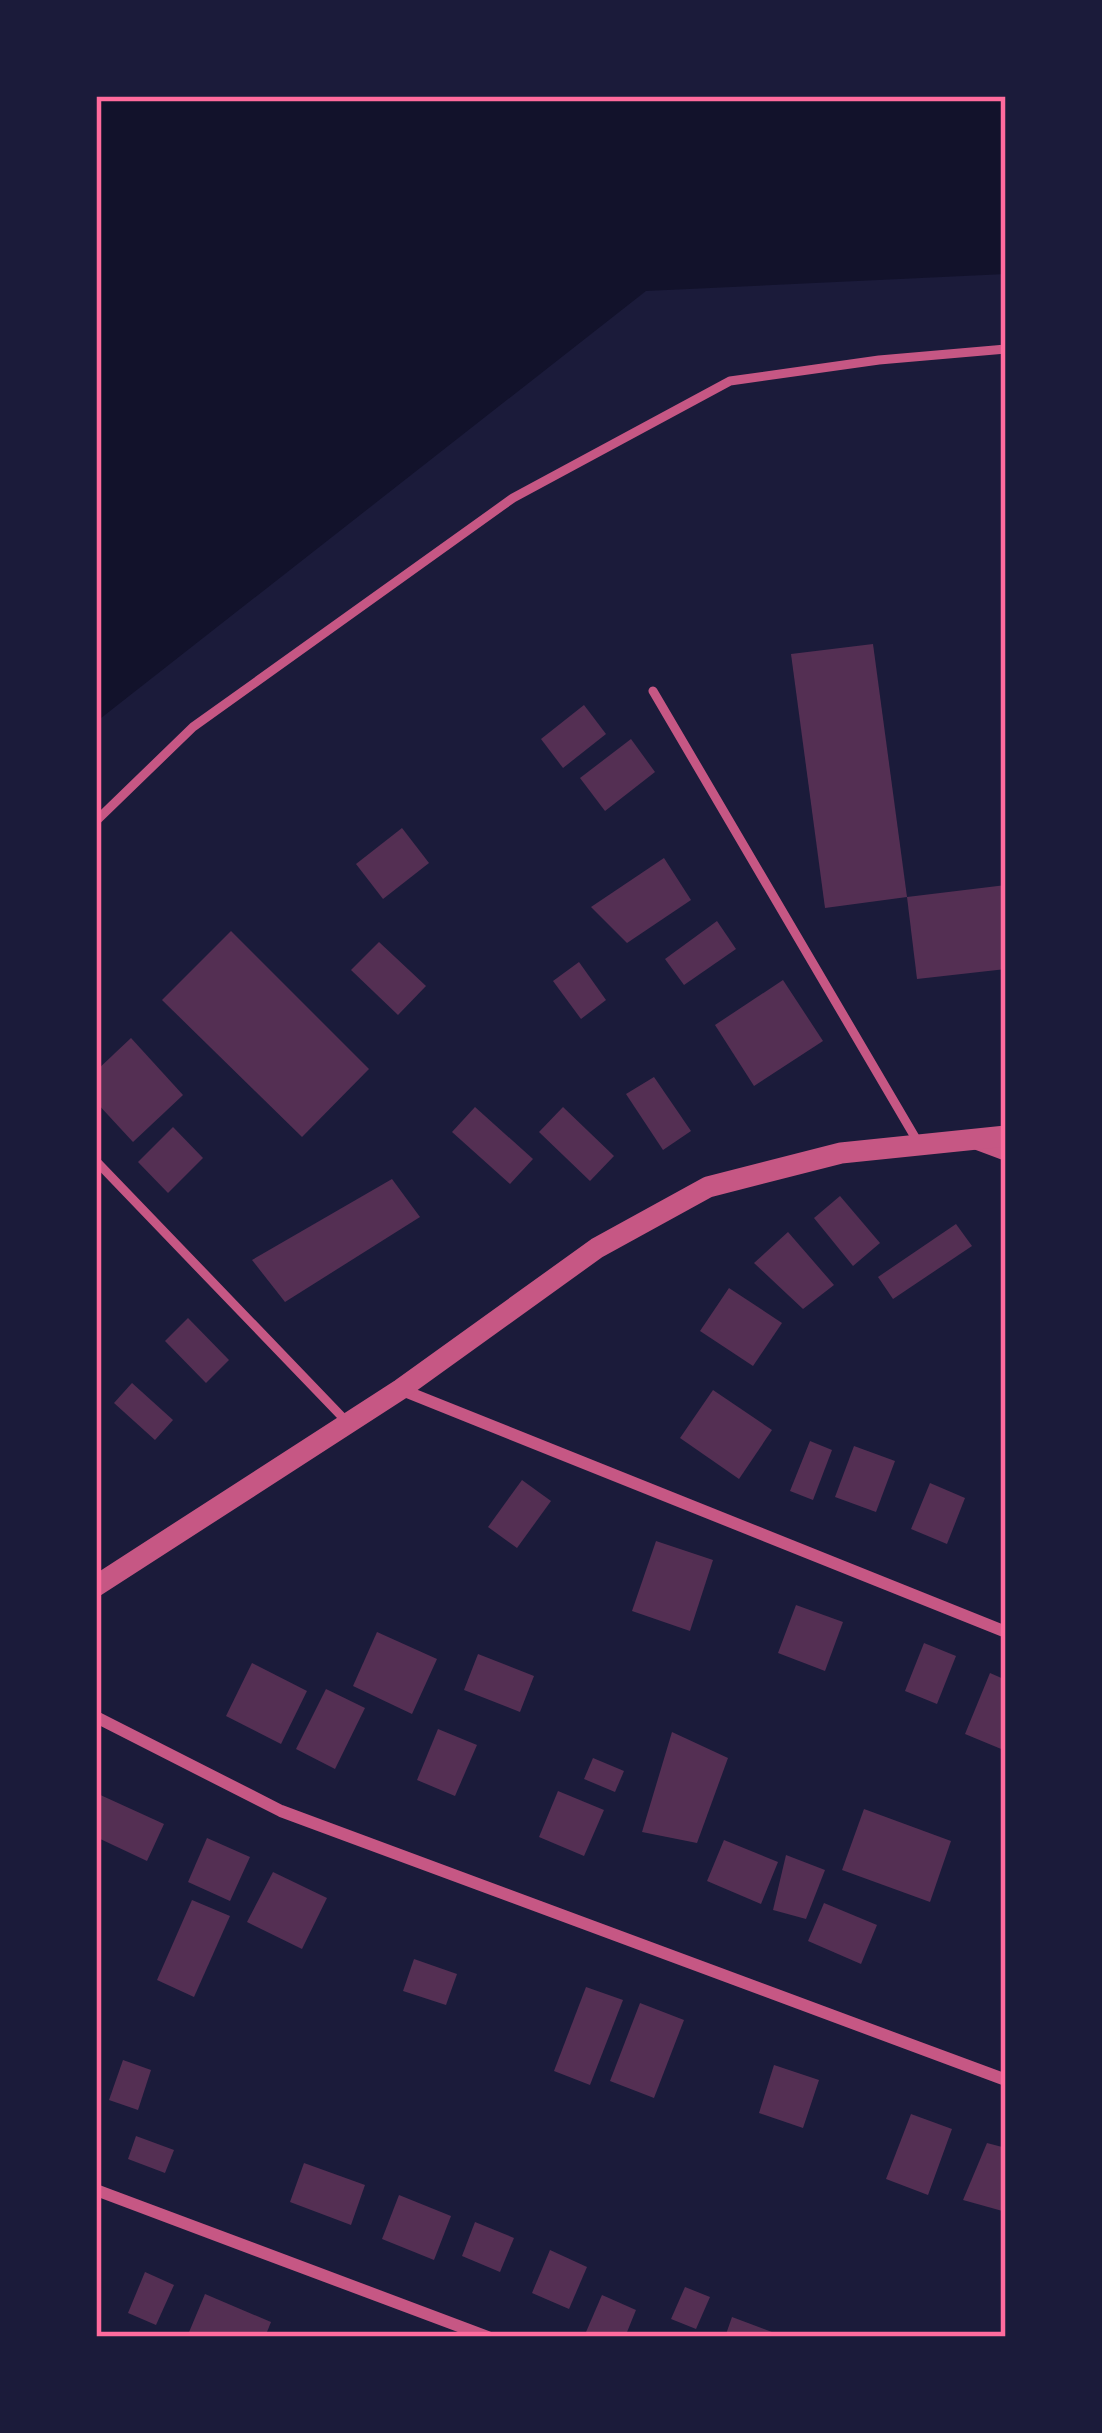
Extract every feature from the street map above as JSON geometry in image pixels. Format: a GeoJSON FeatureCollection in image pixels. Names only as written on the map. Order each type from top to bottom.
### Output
{"type":"FeatureCollection","features":[{"type":"Feature","properties":{"kind":"street"},"geometry":{"type":"LineString","coordinates":[[96,1586],[401,1389],[597,1248],[708,1187],[841,1153],[1006,1136]]}},
{"type":"Feature","properties":{"kind":"street"},"geometry":{"type":"LineString","coordinates":[[963,1139],[1006,1156]]}},
{"type":"Feature","properties":{"kind":"street"},"geometry":{"type":"LineString","coordinates":[[401,1389],[1006,1632]]}},
{"type":"Feature","properties":{"kind":"street"},"geometry":{"type":"LineString","coordinates":[[96,1717],[281,1811],[1006,2080]]}},
{"type":"Feature","properties":{"kind":"street"},"geometry":{"type":"LineString","coordinates":[[96,2190],[488,2337]]}},
{"type":"Feature","properties":{"kind":"lane"},"geometry":{"type":"LineString","coordinates":[[96,821],[193,728],[513,498],[730,381],[879,360],[1006,349]]}},
{"type":"Feature","properties":{"kind":"lane"},"geometry":{"type":"LineString","coordinates":[[653,691],[919,1144]]}},
{"type":"Feature","properties":{"kind":"lane"},"geometry":{"type":"LineString","coordinates":[[96,1161],[347,1422]]}},
{"type":"Feature","properties":{"kind":"shaded area"},"geometry":{"type":"Polygon","coordinates":[[[96,96],[1006,96],[1006,274],[646,291],[96,722],[96,96]]]}},
{"type":"Feature","properties":{"kind":"building"},"geometry":{"type":"Polygon","coordinates":[[[873,644],[907,897],[825,908],[791,654],[873,644]]]}},
{"type":"Feature","properties":{"kind":"building"},"geometry":{"type":"Polygon","coordinates":[[[584,705],[606,734],[563,768],[541,739],[584,705]]]}},
{"type":"Feature","properties":{"kind":"building"},"geometry":{"type":"Polygon","coordinates":[[[631,739],[655,772],[605,811],[580,778],[631,739]]]}},
{"type":"Feature","properties":{"kind":"building"},"geometry":{"type":"Polygon","coordinates":[[[402,828],[429,863],[383,899],[356,864],[402,828]]]}},
{"type":"Feature","properties":{"kind":"building"},"geometry":{"type":"Polygon","coordinates":[[[664,858],[691,900],[627,943],[591,907],[664,858]]]}},
{"type":"Feature","properties":{"kind":"building"},"geometry":{"type":"Polygon","coordinates":[[[1006,885],[1006,969],[917,979],[907,897],[1006,885]]]}},
{"type":"Feature","properties":{"kind":"building"},"geometry":{"type":"Polygon","coordinates":[[[717,921],[736,949],[684,985],[665,959],[717,921]]]}},
{"type":"Feature","properties":{"kind":"building"},"geometry":{"type":"Polygon","coordinates":[[[231,931],[369,1069],[302,1137],[162,1000],[231,931]]]}},
{"type":"Feature","properties":{"kind":"building"},"geometry":{"type":"Polygon","coordinates":[[[379,942],[426,986],[398,1015],[351,970],[379,942]]]}},
{"type":"Feature","properties":{"kind":"building"},"geometry":{"type":"Polygon","coordinates":[[[579,962],[606,1000],[581,1019],[553,981],[579,962]]]}},
{"type":"Feature","properties":{"kind":"building"},"geometry":{"type":"Polygon","coordinates":[[[783,980],[823,1041],[754,1086],[715,1025],[783,980]]]}},
{"type":"Feature","properties":{"kind":"building"},"geometry":{"type":"Polygon","coordinates":[[[131,1038],[183,1095],[133,1142],[96,1102],[96,1071],[131,1038]]]}},
{"type":"Feature","properties":{"kind":"building"},"geometry":{"type":"Polygon","coordinates":[[[654,1077],[691,1131],[663,1150],[626,1094],[654,1077]]]}},
{"type":"Feature","properties":{"kind":"building"},"geometry":{"type":"Polygon","coordinates":[[[475,1107],[533,1159],[510,1184],[452,1132],[475,1107]]]}},
{"type":"Feature","properties":{"kind":"building"},"geometry":{"type":"Polygon","coordinates":[[[563,1107],[614,1156],[590,1181],[539,1132],[563,1107]]]}},
{"type":"Feature","properties":{"kind":"building"},"geometry":{"type":"Polygon","coordinates":[[[173,1127],[203,1158],[168,1193],[138,1162],[173,1127]]]}},
{"type":"Feature","properties":{"kind":"building"},"geometry":{"type":"Polygon","coordinates":[[[392,1179],[420,1217],[285,1302],[252,1260],[392,1179]]]}},
{"type":"Feature","properties":{"kind":"building"},"geometry":{"type":"Polygon","coordinates":[[[840,1196],[880,1243],[853,1266],[814,1218],[840,1196]]]}},
{"type":"Feature","properties":{"kind":"building"},"geometry":{"type":"Polygon","coordinates":[[[956,1224],[972,1246],[893,1299],[878,1277],[956,1224]]]}},
{"type":"Feature","properties":{"kind":"building"},"geometry":{"type":"Polygon","coordinates":[[[788,1232],[834,1285],[803,1309],[754,1263],[788,1232]]]}},
{"type":"Feature","properties":{"kind":"building"},"geometry":{"type":"Polygon","coordinates":[[[729,1288],[782,1323],[753,1366],[700,1331],[729,1288]]]}},
{"type":"Feature","properties":{"kind":"building"},"geometry":{"type":"Polygon","coordinates":[[[188,1318],[229,1360],[206,1383],[165,1341],[188,1318]]]}},
{"type":"Feature","properties":{"kind":"building"},"geometry":{"type":"Polygon","coordinates":[[[132,1383],[173,1420],[155,1440],[114,1403],[132,1383]]]}},
{"type":"Feature","properties":{"kind":"building"},"geometry":{"type":"Polygon","coordinates":[[[713,1390],[772,1430],[739,1479],[680,1438],[713,1390]]]}},
{"type":"Feature","properties":{"kind":"building"},"geometry":{"type":"Polygon","coordinates":[[[810,1441],[832,1450],[813,1500],[790,1491],[810,1441]]]}},
{"type":"Feature","properties":{"kind":"building"},"geometry":{"type":"Polygon","coordinates":[[[854,1446],[895,1461],[876,1512],[835,1497],[854,1446]]]}},
{"type":"Feature","properties":{"kind":"building"},"geometry":{"type":"Polygon","coordinates":[[[522,1480],[551,1501],[517,1548],[488,1527],[522,1480]]]}},
{"type":"Feature","properties":{"kind":"building"},"geometry":{"type":"Polygon","coordinates":[[[930,1483],[965,1498],[947,1544],[911,1529],[930,1483]]]}},
{"type":"Feature","properties":{"kind":"building"},"geometry":{"type":"Polygon","coordinates":[[[656,1541],[713,1560],[690,1631],[632,1611],[656,1541]]]}},
{"type":"Feature","properties":{"kind":"building"},"geometry":{"type":"Polygon","coordinates":[[[796,1605],[843,1622],[825,1671],[778,1653],[796,1605]]]}},
{"type":"Feature","properties":{"kind":"building"},"geometry":{"type":"Polygon","coordinates":[[[377,1632],[437,1659],[412,1714],[353,1686],[377,1632]]]}},
{"type":"Feature","properties":{"kind":"building"},"geometry":{"type":"Polygon","coordinates":[[[924,1643],[956,1656],[937,1704],[905,1691],[924,1643]]]}},
{"type":"Feature","properties":{"kind":"building"},"geometry":{"type":"Polygon","coordinates":[[[478,1654],[534,1676],[520,1712],[464,1690],[478,1654]]]}},
{"type":"Feature","properties":{"kind":"building"},"geometry":{"type":"Polygon","coordinates":[[[252,1663],[307,1691],[281,1744],[226,1716],[252,1663]]]}},
{"type":"Feature","properties":{"kind":"building"},"geometry":{"type":"Polygon","coordinates":[[[990,1673],[1006,1680],[1006,1751],[965,1734],[990,1673]]]}},
{"type":"Feature","properties":{"kind":"building"},"geometry":{"type":"Polygon","coordinates":[[[326,1689],[365,1708],[335,1769],[296,1749],[326,1689]]]}},
{"type":"Feature","properties":{"kind":"building"},"geometry":{"type":"Polygon","coordinates":[[[438,1729],[477,1745],[455,1796],[417,1780],[438,1729]]]}},
{"type":"Feature","properties":{"kind":"building"},"geometry":{"type":"Polygon","coordinates":[[[672,1732],[728,1758],[697,1843],[642,1832],[672,1732]]]}},
{"type":"Feature","properties":{"kind":"building"},"geometry":{"type":"Polygon","coordinates":[[[593,1758],[624,1771],[615,1792],[584,1779],[593,1758]]]}},
{"type":"Feature","properties":{"kind":"building"},"geometry":{"type":"Polygon","coordinates":[[[558,1791],[604,1810],[584,1856],[539,1837],[558,1791]]]}},
{"type":"Feature","properties":{"kind":"building"},"geometry":{"type":"Polygon","coordinates":[[[96,1793],[164,1824],[147,1861],[96,1837],[96,1793]]]}},
{"type":"Feature","properties":{"kind":"building"},"geometry":{"type":"Polygon","coordinates":[[[864,1809],[951,1841],[930,1902],[842,1870],[864,1809]]]}},
{"type":"Feature","properties":{"kind":"building"},"geometry":{"type":"Polygon","coordinates":[[[207,1838],[250,1857],[230,1901],[188,1882],[207,1838]]]}},
{"type":"Feature","properties":{"kind":"building"},"geometry":{"type":"Polygon","coordinates":[[[724,1840],[778,1862],[761,1904],[707,1881],[724,1840]]]}},
{"type":"Feature","properties":{"kind":"building"},"geometry":{"type":"Polygon","coordinates":[[[786,1855],[825,1870],[806,1919],[773,1910],[786,1855]]]}},
{"type":"Feature","properties":{"kind":"building"},"geometry":{"type":"Polygon","coordinates":[[[273,1872],[327,1898],[302,1949],[247,1922],[273,1872]]]}},
{"type":"Feature","properties":{"kind":"building"},"geometry":{"type":"Polygon","coordinates":[[[192,1900],[230,1916],[194,1997],[157,1980],[192,1900]]]}},
{"type":"Feature","properties":{"kind":"building"},"geometry":{"type":"Polygon","coordinates":[[[824,1903],[877,1925],[861,1964],[808,1941],[824,1903]]]}},
{"type":"Feature","properties":{"kind":"building"},"geometry":{"type":"Polygon","coordinates":[[[414,1959],[457,1974],[446,2005],[403,1991],[414,1959]]]}},
{"type":"Feature","properties":{"kind":"building"},"geometry":{"type":"Polygon","coordinates":[[[586,1987],[623,2000],[590,2085],[554,2071],[586,1987]]]}},
{"type":"Feature","properties":{"kind":"building"},"geometry":{"type":"Polygon","coordinates":[[[640,2003],[684,2020],[654,2098],[610,2081],[640,2003]]]}},
{"type":"Feature","properties":{"kind":"building"},"geometry":{"type":"Polygon","coordinates":[[[123,2060],[151,2070],[138,2110],[109,2100],[123,2060]]]}},
{"type":"Feature","properties":{"kind":"building"},"geometry":{"type":"Polygon","coordinates":[[[774,2065],[819,2080],[803,2128],[759,2113],[774,2065]]]}},
{"type":"Feature","properties":{"kind":"building"},"geometry":{"type":"Polygon","coordinates":[[[911,2114],[952,2129],[928,2195],[886,2179],[911,2114]]]}},
{"type":"Feature","properties":{"kind":"building"},"geometry":{"type":"Polygon","coordinates":[[[136,2136],[174,2150],[165,2173],[128,2159],[136,2136]]]}},
{"type":"Feature","properties":{"kind":"building"},"geometry":{"type":"Polygon","coordinates":[[[987,2143],[1006,2148],[1006,2212],[963,2200],[987,2143]]]}},
{"type":"Feature","properties":{"kind":"building"},"geometry":{"type":"Polygon","coordinates":[[[304,2163],[365,2185],[351,2225],[290,2202],[304,2163]]]}},
{"type":"Feature","properties":{"kind":"building"},"geometry":{"type":"Polygon","coordinates":[[[399,2195],[451,2216],[434,2260],[382,2239],[399,2195]]]}},
{"type":"Feature","properties":{"kind":"building"},"geometry":{"type":"Polygon","coordinates":[[[475,2222],[514,2238],[500,2272],[462,2256],[475,2222]]]}},
{"type":"Feature","properties":{"kind":"building"},"geometry":{"type":"Polygon","coordinates":[[[550,2250],[587,2267],[569,2309],[532,2293],[550,2250]]]}},
{"type":"Feature","properties":{"kind":"building"},"geometry":{"type":"Polygon","coordinates":[[[145,2272],[174,2285],[156,2325],[128,2313],[145,2272]]]}},
{"type":"Feature","properties":{"kind":"building"},"geometry":{"type":"Polygon","coordinates":[[[685,2287],[710,2297],[696,2329],[671,2319],[685,2287]]]}},
{"type":"Feature","properties":{"kind":"building"},"geometry":{"type":"Polygon","coordinates":[[[205,2294],[271,2322],[265,2337],[187,2337],[205,2294]]]}},
{"type":"Feature","properties":{"kind":"building"},"geometry":{"type":"Polygon","coordinates":[[[602,2295],[636,2310],[625,2337],[586,2332],[602,2295]]]}},
{"type":"Feature","properties":{"kind":"building"},"geometry":{"type":"Polygon","coordinates":[[[732,2317],[785,2337],[725,2337],[732,2317]]]}}]}
